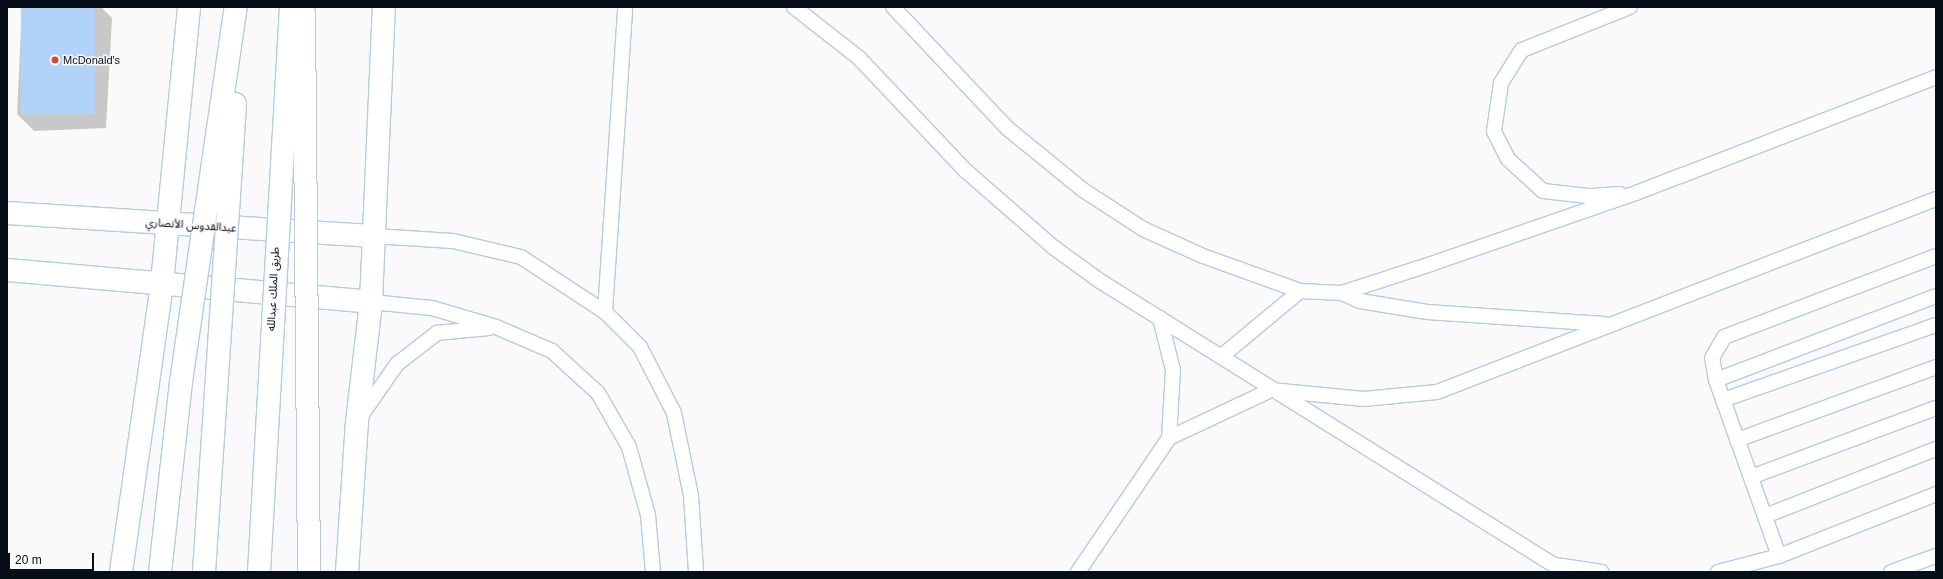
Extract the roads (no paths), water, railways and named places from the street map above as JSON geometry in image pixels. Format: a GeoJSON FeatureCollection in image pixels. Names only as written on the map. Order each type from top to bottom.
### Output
{"type":"FeatureCollection","features":[{"type":"Feature","properties":{"kind":"main road"},"geometry":{"type":"LineString","coordinates":[[121,572],[162,283],[189,7]]}},
{"type":"Feature","properties":{"kind":"main road"},"geometry":{"type":"LineString","coordinates":[[160,572],[181,382],[236,7]]}},
{"type":"Feature","properties":{"kind":"main road"},"geometry":{"type":"LineString","coordinates":[[204,572],[242,7]]}},
{"type":"Feature","properties":{"kind":"main road","name":"طريق الملك عبدالله"},"geometry":{"type":"LineString","coordinates":[[259,572],[291,7]]}},
{"type":"Feature","properties":{"kind":"main road"},"geometry":{"type":"LineString","coordinates":[[304,7],[309,572]]}},
{"type":"Feature","properties":{"kind":"main road"},"geometry":{"type":"LineString","coordinates":[[347,572],[357,422],[371,302],[384,7]]}},
{"type":"Feature","properties":{"kind":"main road","name":"عبدالقدوس الأنصاري"},"geometry":{"type":"LineString","coordinates":[[7,213],[374,236]]}},
{"type":"Feature","properties":{"kind":"main road"},"geometry":{"type":"LineString","coordinates":[[7,270],[371,302]]}},
{"type":"Feature","properties":{"kind":"lane"},"geometry":{"type":"LineString","coordinates":[[605,312],[624,7]]}},
{"type":"Feature","properties":{"kind":"lane"},"geometry":{"type":"LineString","coordinates":[[794,7],[859,58],[895,92],[1008,210],[1100,281],[1223,356],[1271,390],[1551,565],[1565,572]]}},
{"type":"Feature","properties":{"kind":"lane"},"geometry":{"type":"LineString","coordinates":[[893,7],[1007,128],[1083,190],[1143,229],[1203,256],[1300,291],[1342,293],[1360,301],[1428,312],[1609,325]]}},
{"type":"Feature","properties":{"kind":"lane"},"geometry":{"type":"LineString","coordinates":[[1630,7],[1522,50],[1501,82],[1494,131],[1508,159],[1543,191],[1588,196],[1636,193]]}},
{"type":"Feature","properties":{"kind":"lane"},"geometry":{"type":"LineString","coordinates":[[1342,293],[1636,193],[1936,77]]}},
{"type":"Feature","properties":{"kind":"lane"},"geometry":{"type":"LineString","coordinates":[[1078,572],[1169,438],[1271,390],[1364,399],[1437,392],[1936,199]]}},
{"type":"Feature","properties":{"kind":"lane"},"geometry":{"type":"LineString","coordinates":[[374,236],[453,241],[521,257],[605,312],[640,347],[674,413],[691,496],[696,572]]}},
{"type":"Feature","properties":{"kind":"lane"},"geometry":{"type":"LineString","coordinates":[[1779,556],[1716,380],[1712,358],[1724,337],[1936,256]]}},
{"type":"Feature","properties":{"kind":"lane"},"geometry":{"type":"LineString","coordinates":[[1223,356],[1300,291]]}},
{"type":"Feature","properties":{"kind":"lane"},"geometry":{"type":"LineString","coordinates":[[1716,380],[1936,296]]}},
{"type":"Feature","properties":{"kind":"lane"},"geometry":{"type":"LineString","coordinates":[[371,302],[432,308],[496,327],[552,351],[598,393],[629,447],[648,515],[653,572]]}},
{"type":"Feature","properties":{"kind":"lane"},"geometry":{"type":"LineString","coordinates":[[1160,318],[1173,370],[1169,438]]}},
{"type":"Feature","properties":{"kind":"lane"},"geometry":{"type":"LineString","coordinates":[[1723,400],[1936,325]]}},
{"type":"Feature","properties":{"kind":"lane"},"geometry":{"type":"LineString","coordinates":[[357,422],[397,364],[437,333],[496,327]]}},
{"type":"Feature","properties":{"kind":"lane"},"geometry":{"type":"LineString","coordinates":[[1737,440],[1936,367]]}},
{"type":"Feature","properties":{"kind":"lane"},"geometry":{"type":"LineString","coordinates":[[1751,477],[1936,408]]}},
{"type":"Feature","properties":{"kind":"lane"},"geometry":{"type":"LineString","coordinates":[[1765,516],[1936,450]]}},
{"type":"Feature","properties":{"kind":"lane"},"geometry":{"type":"LineString","coordinates":[[1718,572],[1779,556],[1936,494]]}},
{"type":"Feature","properties":{"kind":"lane"},"geometry":{"type":"LineString","coordinates":[[1890,572],[1936,556]]}},
{"type":"Feature","properties":{"kind":"lane"},"geometry":{"type":"LineString","coordinates":[[1551,565],[1601,572]]}},
{"type":"Feature","properties":{"kind":"place","name":"McDonald's"},"geometry":{"type":"Point","coordinates":[55,60]}}]}
